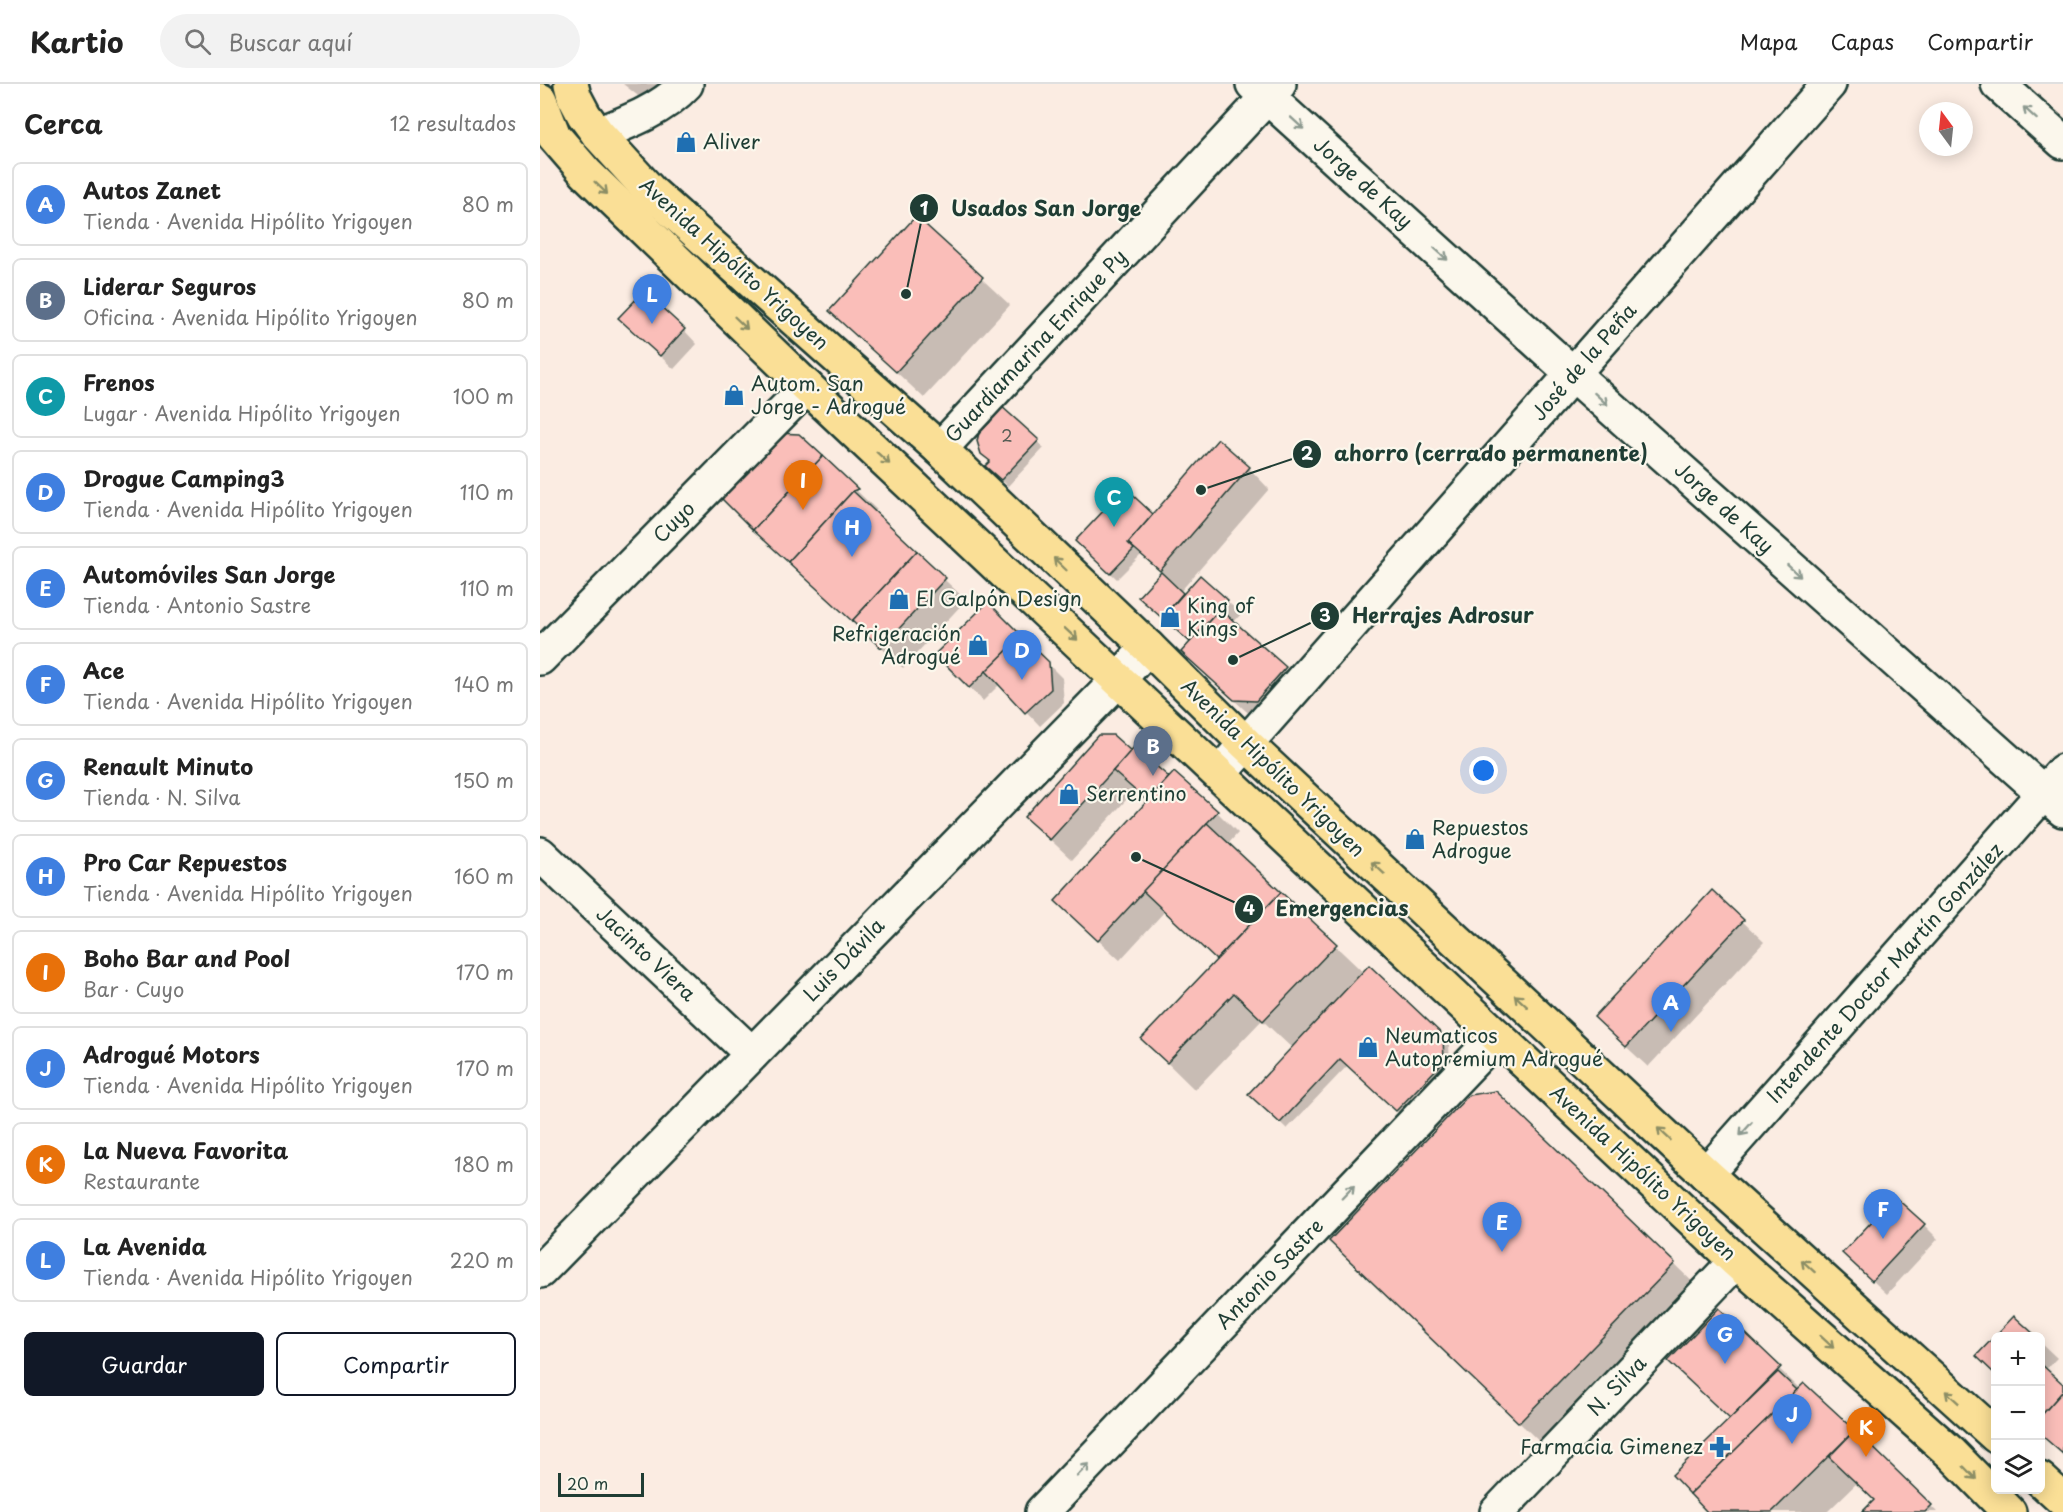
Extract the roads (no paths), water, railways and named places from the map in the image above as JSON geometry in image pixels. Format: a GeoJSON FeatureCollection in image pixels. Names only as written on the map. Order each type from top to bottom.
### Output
{"type":"FeatureCollection","features":[{"type":"Feature","properties":{"kind":"main road","name":"Avenida Hipólito Yrigoyen"},"geometry":{"type":"LineString","coordinates":[[571,84],[574,96],[584,115],[598,134],[651,192],[940,449],[1246,744],[1706,1174],[1991,1432]]}},
{"type":"Feature","properties":{"kind":"main road","name":"Avenida Hipólito Yrigoyen"},"geometry":{"type":"LineString","coordinates":[[540,100],[554,136],[551,146],[586,173],[807,387],[1497,1036],[1736,1260],[1951,1453],[2002,1504]]}},
{"type":"Feature","properties":{"kind":"main road"},"geometry":{"type":"LineString","coordinates":[[551,146],[598,134]]}},
{"type":"Feature","properties":{"kind":"main road"},"geometry":{"type":"LineString","coordinates":[[2045,1484],[2063,1500]]}},
{"type":"Feature","properties":{"kind":"street"},"geometry":{"type":"LineString","coordinates":[[598,134],[629,122],[660,105],[686,84]]}},
{"type":"Feature","properties":{"kind":"street","name":"José de la Peña"},"geometry":{"type":"LineString","coordinates":[[1219,774],[1829,84]]}},
{"type":"Feature","properties":{"kind":"street"},"geometry":{"type":"LineString","coordinates":[[1998,84],[2063,142]]}},
{"type":"Feature","properties":{"kind":"street","name":"Jorge de Kay"},"geometry":{"type":"LineString","coordinates":[[1266,88],[1573,374],[2057,791]]}},
{"type":"Feature","properties":{"kind":"street","name":"Guardiamarina Enrique Py"},"geometry":{"type":"LineString","coordinates":[[940,449],[1266,88]]}},
{"type":"Feature","properties":{"kind":"street","name":"Cuyo"},"geometry":{"type":"LineString","coordinates":[[540,658],[807,387]]}},
{"type":"Feature","properties":{"kind":"street","name":"Luis Dávila"},"geometry":{"type":"LineString","coordinates":[[540,1271],[1148,648]]}},
{"type":"Feature","properties":{"kind":"street","name":"Intendente Doctor Martín González"},"geometry":{"type":"LineString","coordinates":[[1706,1174],[2057,791]]}},
{"type":"Feature","properties":{"kind":"street","name":"Jacinto Viera"},"geometry":{"type":"LineString","coordinates":[[540,854],[752,1054]]}},
{"type":"Feature","properties":{"kind":"street","name":"Antonio Sastre"},"geometry":{"type":"LineString","coordinates":[[1042,1512],[1497,1036]]}},
{"type":"Feature","properties":{"kind":"street","name":"N. Silva"},"geometry":{"type":"LineString","coordinates":[[1497,1512],[1736,1260]]}},
{"type":"Feature","properties":{"kind":"place","name":"Aliver"},"geometry":{"type":"Point","coordinates":[686,142]}},
{"type":"Feature","properties":{"kind":"place","name":"Usados San Jorge"},"geometry":{"type":"Point","coordinates":[906,294]}},
{"type":"Feature","properties":{"kind":"place","name":"La Avenida"},"geometry":{"type":"Point","coordinates":[652,324]}},
{"type":"Feature","properties":{"kind":"place","name":"Autom. San Jorge - Adrogué"},"geometry":{"type":"Point","coordinates":[734,395]}},
{"type":"Feature","properties":{"kind":"place","name":"ahorro (cerrado permanente)"},"geometry":{"type":"Point","coordinates":[1201,490]}},
{"type":"Feature","properties":{"kind":"place","name":"Boho Bar and Pool"},"geometry":{"type":"Point","coordinates":[803,510]}},
{"type":"Feature","properties":{"kind":"place","name":"Frenos"},"geometry":{"type":"Point","coordinates":[1114,527]}},
{"type":"Feature","properties":{"kind":"place","name":"Pro Car Repuestos"},"geometry":{"type":"Point","coordinates":[852,557]}},
{"type":"Feature","properties":{"kind":"place","name":"El Galpón Design"},"geometry":{"type":"Point","coordinates":[899,599]}},
{"type":"Feature","properties":{"kind":"place","name":"King of Kings"},"geometry":{"type":"Point","coordinates":[1170,617]}},
{"type":"Feature","properties":{"kind":"place","name":"Refrigeración Adrogué"},"geometry":{"type":"Point","coordinates":[978,645]}},
{"type":"Feature","properties":{"kind":"place","name":"Herrajes Adrosur"},"geometry":{"type":"Point","coordinates":[1233,660]}},
{"type":"Feature","properties":{"kind":"place","name":"Drogue Camping3"},"geometry":{"type":"Point","coordinates":[1022,680]}},
{"type":"Feature","properties":{"kind":"place","name":"Liderar Seguros"},"geometry":{"type":"Point","coordinates":[1153,776]}},
{"type":"Feature","properties":{"kind":"place","name":"Serrentino"},"geometry":{"type":"Point","coordinates":[1069,794]}},
{"type":"Feature","properties":{"kind":"place","name":"Repuestos Adrogue"},"geometry":{"type":"Point","coordinates":[1415,839]}},
{"type":"Feature","properties":{"kind":"place","name":"Emergencias"},"geometry":{"type":"Point","coordinates":[1136,857]}},
{"type":"Feature","properties":{"kind":"place","name":"Autos Zanet"},"geometry":{"type":"Point","coordinates":[1671,1032]}},
{"type":"Feature","properties":{"kind":"place","name":"Neumaticos Autopremium Adrogué"},"geometry":{"type":"Point","coordinates":[1368,1047]}},
{"type":"Feature","properties":{"kind":"place","name":"Ace"},"geometry":{"type":"Point","coordinates":[1883,1239]}},
{"type":"Feature","properties":{"kind":"place","name":"Automóviles San Jorge"},"geometry":{"type":"Point","coordinates":[1502,1252]}},
{"type":"Feature","properties":{"kind":"place","name":"Renault Minuto"},"geometry":{"type":"Point","coordinates":[1725,1364]}},
{"type":"Feature","properties":{"kind":"place","name":"Adrogué Motors"},"geometry":{"type":"Point","coordinates":[1792,1444]}},
{"type":"Feature","properties":{"kind":"place","name":"Farmacia Gimenez"},"geometry":{"type":"Point","coordinates":[1720,1447]}},
{"type":"Feature","properties":{"kind":"place","name":"La Nueva Favorita"},"geometry":{"type":"Point","coordinates":[1866,1457]}}]}
